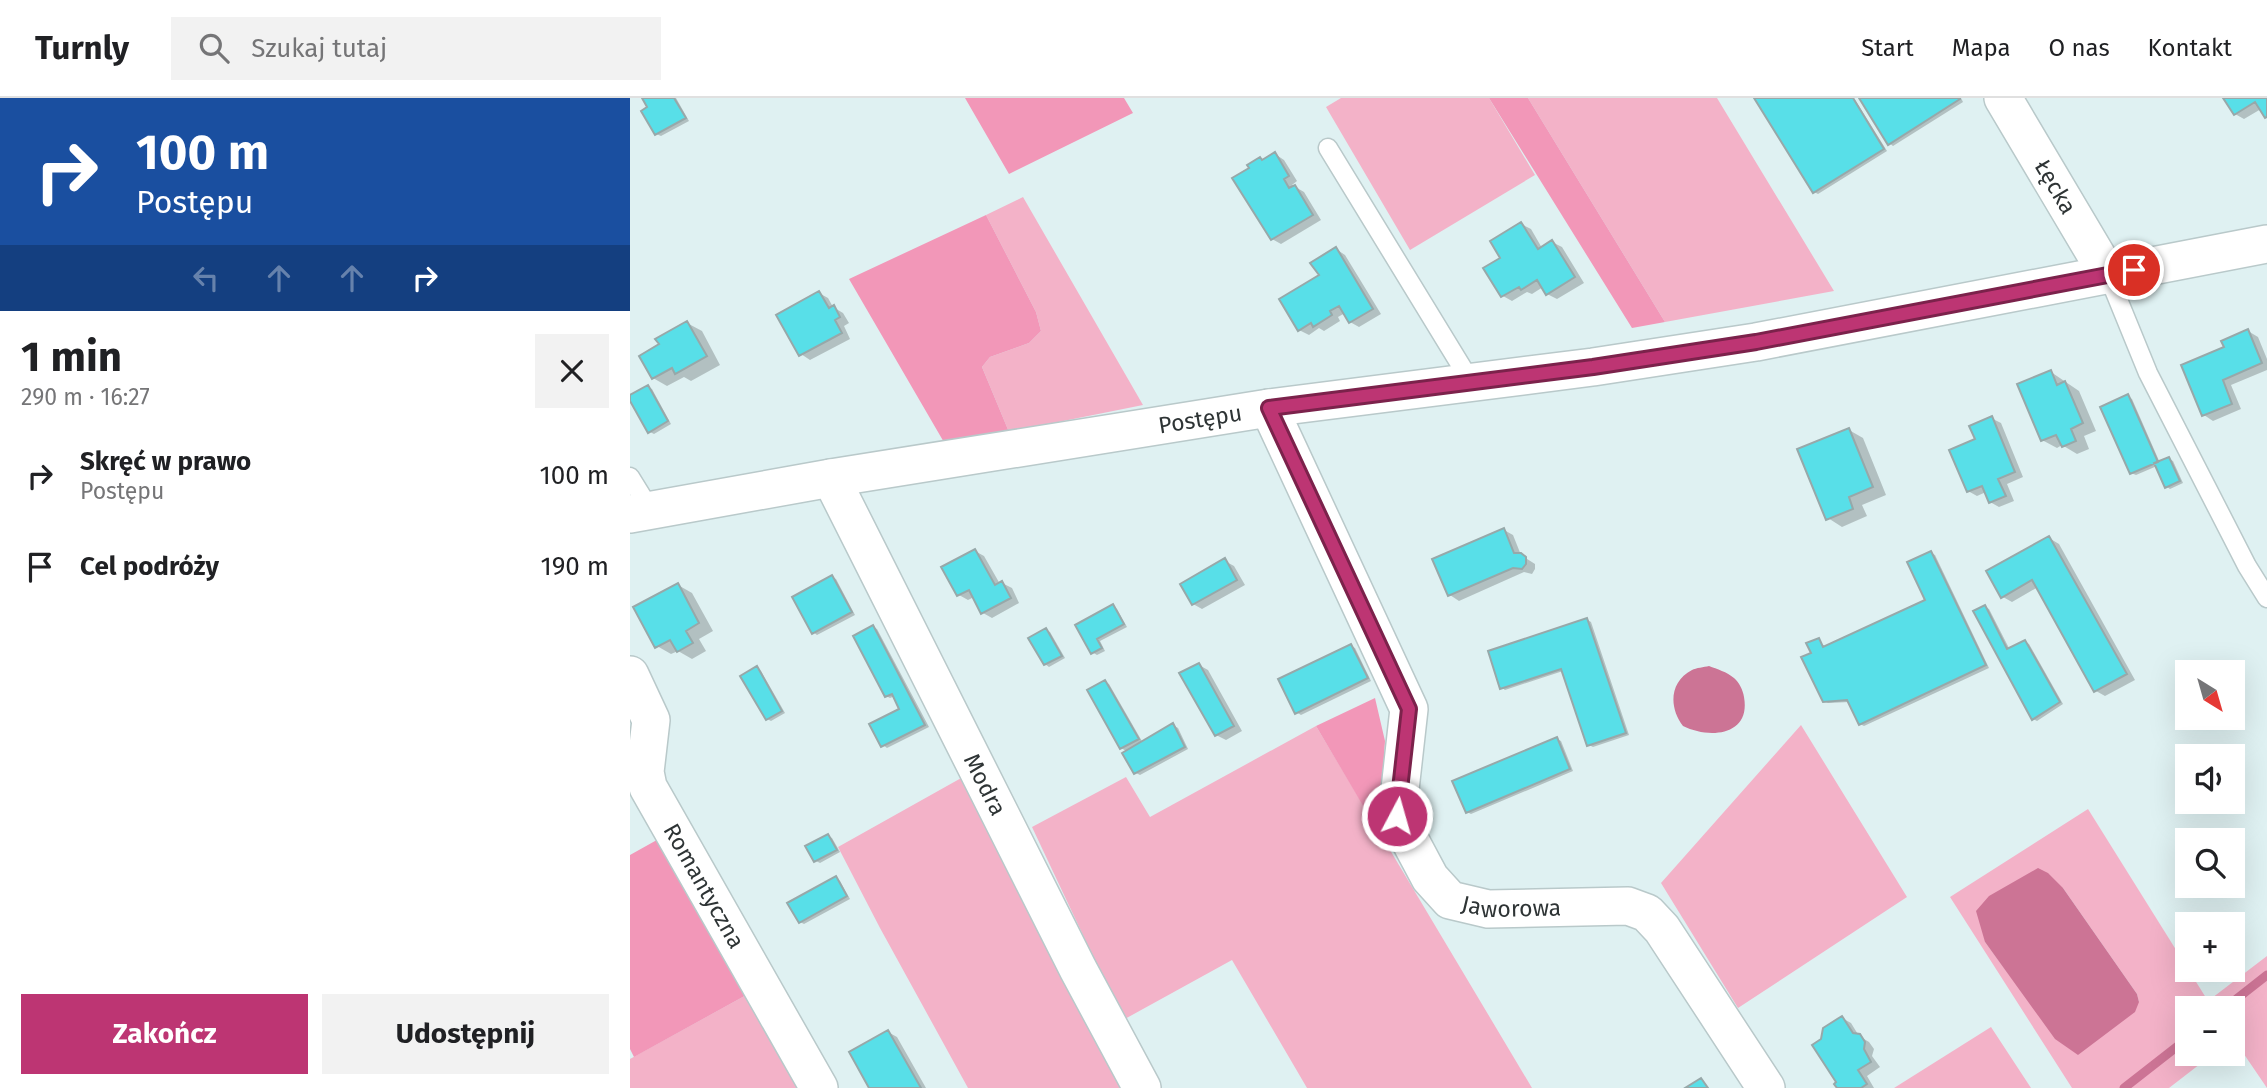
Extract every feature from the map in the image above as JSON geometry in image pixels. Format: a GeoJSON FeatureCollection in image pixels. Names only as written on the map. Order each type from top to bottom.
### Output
{"type":"FeatureCollection","features":[{"type":"Feature","properties":{"kind":"street","name":"Łęcka"},"geometry":{"type":"LineString","coordinates":[[2003,98],[2108,275]]}},
{"type":"Feature","properties":{"kind":"street","name":"Postępu"},"geometry":{"type":"LineString","coordinates":[[640,512],[831,478],[1269,408],[1593,367],[1756,342],[2267,244]]}},
{"type":"Feature","properties":{"kind":"street","name":"Jaworowa"},"geometry":{"type":"LineString","coordinates":[[1269,408],[1409,709],[1397,816],[1430,878],[1450,900],[1488,909],[1628,906],[1647,913],[1662,929],[1766,1088]]}},
{"type":"Feature","properties":{"kind":"street","name":"Modra"},"geometry":{"type":"LineString","coordinates":[[831,478],[1078,969],[1142,1088]]}},
{"type":"Feature","properties":{"kind":"street","name":"Romantyczna"},"geometry":{"type":"LineString","coordinates":[[630,674],[651,720],[645,772],[648,787],[818,1088]]}},
{"type":"Feature","properties":{"kind":"lane"},"geometry":{"type":"LineString","coordinates":[[1328,148],[1471,382]]}},
{"type":"Feature","properties":{"kind":"lane"},"geometry":{"type":"LineString","coordinates":[[2108,275],[2148,373],[2247,566],[2267,597]]}},
{"type":"Feature","properties":{"kind":"lane"},"geometry":{"type":"LineString","coordinates":[[630,477],[640,512]]}},
{"type":"Feature","properties":{"kind":"shaded area"},"geometry":{"type":"Polygon","coordinates":[[[965,98],[1124,98],[1133,113],[1009,174],[965,98]]]}},
{"type":"Feature","properties":{"kind":"shaded area"},"geometry":{"type":"Polygon","coordinates":[[[1341,98],[1489,98],[1535,175],[1410,250],[1326,107],[1341,98]]]}},
{"type":"Feature","properties":{"kind":"shaded area"},"geometry":{"type":"Polygon","coordinates":[[[1489,98],[1528,98],[1665,322],[1632,328],[1489,98]]]}},
{"type":"Feature","properties":{"kind":"shaded area"},"geometry":{"type":"Polygon","coordinates":[[[1528,98],[1717,98],[1834,291],[1665,322],[1528,98]]]}},
{"type":"Feature","properties":{"kind":"shaded area"},"geometry":{"type":"Polygon","coordinates":[[[1023,197],[1143,405],[1009,432],[982,367],[990,357],[1029,343],[1041,331],[1036,312],[986,215],[1023,197]]]}},
{"type":"Feature","properties":{"kind":"shaded area"},"geometry":{"type":"Polygon","coordinates":[[[986,215],[1036,312],[1041,331],[1029,343],[990,357],[982,367],[1009,432],[945,444],[849,279],[986,215]]]}},
{"type":"Feature","properties":{"kind":"shaded area"},"geometry":{"type":"Polygon","coordinates":[[[1709,666],[1734,678],[1743,694],[1744,710],[1741,720],[1735,727],[1716,733],[1683,726],[1674,704],[1675,688],[1684,675],[1709,666]]]}},
{"type":"Feature","properties":{"kind":"shaded area"},"geometry":{"type":"Polygon","coordinates":[[[1375,698],[1385,741],[1382,787],[1372,821],[1316,726],[1375,698]]]}},
{"type":"Feature","properties":{"kind":"shaded area"},"geometry":{"type":"Polygon","coordinates":[[[1801,725],[1907,897],[1738,1008],[1661,883],[1801,725]]]}},
{"type":"Feature","properties":{"kind":"shaded area"},"geometry":{"type":"Polygon","coordinates":[[[1316,726],[1532,1088],[1307,1088],[1232,960],[1123,1020],[1032,827],[1126,777],[1150,817],[1316,726]]]}},
{"type":"Feature","properties":{"kind":"shaded area"},"geometry":{"type":"Polygon","coordinates":[[[963,777],[1125,1088],[968,1088],[880,928],[838,847],[963,777]]]}},
{"type":"Feature","properties":{"kind":"shaded area"},"geometry":{"type":"Polygon","coordinates":[[[2088,809],[2175,948],[2175,982],[2196,982],[2205,996],[2175,996],[2175,1066],[2197,1066],[2169,1088],[2072,1088],[1950,897],[2088,809]],[[2063,888],[1985,942],[2010,976],[2139,1002],[2137,994],[2063,888]]]}},
{"type":"Feature","properties":{"kind":"shaded area"},"geometry":{"type":"Polygon","coordinates":[[[664,836],[750,993],[634,1057],[630,1049],[630,855],[664,836]]]}},
{"type":"Feature","properties":{"kind":"shaded area"},"geometry":{"type":"Polygon","coordinates":[[[2038,868],[2048,873],[2063,888],[2137,994],[2139,1002],[2135,1012],[2078,1055],[2055,1039],[1985,942],[1976,911],[1989,896],[2038,868]]]}},
{"type":"Feature","properties":{"kind":"shaded area"},"geometry":{"type":"Polygon","coordinates":[[[2267,956],[2267,1088],[2245,1056],[2245,996],[2215,996],[2233,982],[2245,982],[2245,973],[2267,956]]]}},
{"type":"Feature","properties":{"kind":"shaded area"},"geometry":{"type":"Polygon","coordinates":[[[750,993],[803,1088],[630,1088],[630,1059],[750,993]]]}},
{"type":"Feature","properties":{"kind":"shaded area"},"geometry":{"type":"Polygon","coordinates":[[[1991,1027],[2031,1088],[1894,1088],[1991,1027]]]}},
{"type":"Feature","properties":{"kind":"building"},"geometry":{"type":"Polygon","coordinates":[[[642,98],[674,98],[686,118],[655,135],[641,111],[647,107],[642,98]]]}},
{"type":"Feature","properties":{"kind":"building"},"geometry":{"type":"Polygon","coordinates":[[[1754,98],[1853,98],[1884,149],[1813,193],[1754,98]]]}},
{"type":"Feature","properties":{"kind":"building"},"geometry":{"type":"Polygon","coordinates":[[[1859,98],[1960,98],[1960,99],[1888,145],[1859,98]]]}},
{"type":"Feature","properties":{"kind":"building"},"geometry":{"type":"Polygon","coordinates":[[[2223,98],[2267,98],[2267,117],[2265,118],[2255,102],[2234,115],[2223,98]]]}},
{"type":"Feature","properties":{"kind":"building"},"geometry":{"type":"Polygon","coordinates":[[[1275,152],[1289,176],[1284,179],[1289,188],[1295,185],[1313,215],[1271,240],[1232,178],[1249,168],[1247,165],[1260,157],[1262,160],[1275,152]]]}},
{"type":"Feature","properties":{"kind":"building"},"geometry":{"type":"Polygon","coordinates":[[[1521,222],[1538,249],[1552,240],[1575,277],[1546,295],[1537,280],[1521,290],[1519,287],[1501,297],[1483,268],[1500,258],[1490,241],[1521,222]]]}},
{"type":"Feature","properties":{"kind":"building"},"geometry":{"type":"Polygon","coordinates":[[[1336,247],[1373,309],[1349,323],[1339,306],[1330,311],[1332,315],[1313,327],[1311,323],[1298,331],[1279,299],[1319,275],[1310,263],[1336,247]]]}},
{"type":"Feature","properties":{"kind":"building"},"geometry":{"type":"Polygon","coordinates":[[[819,291],[829,308],[834,305],[840,317],[835,320],[842,333],[799,356],[776,315],[819,291]]]}},
{"type":"Feature","properties":{"kind":"building"},"geometry":{"type":"Polygon","coordinates":[[[687,321],[707,356],[675,374],[672,368],[652,379],[639,356],[659,344],[655,339],[687,321]]]}},
{"type":"Feature","properties":{"kind":"building"},"geometry":{"type":"Polygon","coordinates":[[[2248,329],[2262,363],[2223,380],[2232,404],[2202,416],[2181,365],[2224,347],[2221,341],[2248,329]]]}},
{"type":"Feature","properties":{"kind":"building"},"geometry":{"type":"Polygon","coordinates":[[[2051,370],[2057,385],[2065,381],[2083,423],[2071,429],[2076,441],[2062,447],[2056,435],[2041,441],[2017,384],[2051,370]]]}},
{"type":"Feature","properties":{"kind":"building"},"geometry":{"type":"Polygon","coordinates":[[[648,385],[668,421],[648,433],[630,401],[630,395],[648,385]]]}},
{"type":"Feature","properties":{"kind":"building"},"geometry":{"type":"Polygon","coordinates":[[[2128,394],[2158,462],[2130,474],[2100,407],[2128,394]]]}},
{"type":"Feature","properties":{"kind":"building"},"geometry":{"type":"Polygon","coordinates":[[[1992,416],[2015,472],[1998,479],[2006,496],[1989,503],[1982,486],[1967,492],[1949,450],[1975,439],[1969,426],[1992,416]]]}},
{"type":"Feature","properties":{"kind":"building"},"geometry":{"type":"Polygon","coordinates":[[[1849,428],[1873,487],[1849,497],[1853,509],[1826,520],[1797,449],[1849,428]]]}},
{"type":"Feature","properties":{"kind":"building"},"geometry":{"type":"Polygon","coordinates":[[[2169,457],[2180,481],[2165,488],[2154,463],[2169,457]]]}},
{"type":"Feature","properties":{"kind":"building"},"geometry":{"type":"Polygon","coordinates":[[[1504,528],[1514,553],[1521,553],[1526,557],[1526,564],[1522,569],[1513,568],[1448,596],[1432,559],[1504,528]]]}},
{"type":"Feature","properties":{"kind":"building"},"geometry":{"type":"Polygon","coordinates":[[[2049,536],[2127,674],[2094,692],[2032,580],[2001,598],[1986,571],[2049,536]]]}},
{"type":"Feature","properties":{"kind":"building"},"geometry":{"type":"Polygon","coordinates":[[[975,549],[995,585],[1002,581],[1011,598],[981,614],[969,590],[957,596],[941,567],[975,549]]]}},
{"type":"Feature","properties":{"kind":"building"},"geometry":{"type":"Polygon","coordinates":[[[1931,551],[1986,665],[1859,725],[1847,700],[1823,702],[1801,657],[1811,653],[1806,643],[1819,638],[1823,647],[1925,600],[1907,562],[1931,551]]]}},
{"type":"Feature","properties":{"kind":"building"},"geometry":{"type":"Polygon","coordinates":[[[1225,558],[1237,580],[1192,605],[1180,584],[1225,558]]]}},
{"type":"Feature","properties":{"kind":"building"},"geometry":{"type":"Polygon","coordinates":[[[832,575],[852,612],[812,634],[792,597],[832,575]]]}},
{"type":"Feature","properties":{"kind":"building"},"geometry":{"type":"Polygon","coordinates":[[[678,583],[699,623],[686,631],[693,643],[677,652],[670,640],[655,648],[633,607],[678,583]]]}},
{"type":"Feature","properties":{"kind":"building"},"geometry":{"type":"Polygon","coordinates":[[[1113,604],[1124,624],[1097,639],[1102,648],[1091,654],[1075,625],[1113,604]]]}},
{"type":"Feature","properties":{"kind":"building"},"geometry":{"type":"Polygon","coordinates":[[[1985,605],[2007,649],[2025,640],[2060,702],[2032,720],[1973,611],[1985,605]]]}},
{"type":"Feature","properties":{"kind":"building"},"geometry":{"type":"Polygon","coordinates":[[[1587,618],[1626,733],[1587,746],[1561,669],[1500,689],[1488,651],[1587,618]]]}},
{"type":"Feature","properties":{"kind":"building"},"geometry":{"type":"Polygon","coordinates":[[[873,625],[925,725],[881,747],[869,724],[899,709],[892,694],[885,697],[853,636],[873,625]]]}},
{"type":"Feature","properties":{"kind":"building"},"geometry":{"type":"Polygon","coordinates":[[[1046,628],[1062,656],[1044,665],[1028,638],[1046,628]]]}},
{"type":"Feature","properties":{"kind":"building"},"geometry":{"type":"Polygon","coordinates":[[[1351,644],[1368,678],[1295,714],[1278,679],[1351,644]]]}},
{"type":"Feature","properties":{"kind":"building"},"geometry":{"type":"Polygon","coordinates":[[[1199,663],[1234,726],[1215,736],[1179,673],[1199,663]]]}},
{"type":"Feature","properties":{"kind":"building"},"geometry":{"type":"Polygon","coordinates":[[[757,666],[782,711],[766,720],[740,676],[757,666]]]}},
{"type":"Feature","properties":{"kind":"building"},"geometry":{"type":"Polygon","coordinates":[[[1105,680],[1139,739],[1120,749],[1087,690],[1105,680]]]}},
{"type":"Feature","properties":{"kind":"building"},"geometry":{"type":"Polygon","coordinates":[[[1173,723],[1185,747],[1134,774],[1122,753],[1173,723]]]}},
{"type":"Feature","properties":{"kind":"building"},"geometry":{"type":"Polygon","coordinates":[[[1557,737],[1570,769],[1466,813],[1452,781],[1557,737]]]}},
{"type":"Feature","properties":{"kind":"building"},"geometry":{"type":"Polygon","coordinates":[[[828,834],[837,850],[814,862],[805,846],[828,834]]]}},
{"type":"Feature","properties":{"kind":"building"},"geometry":{"type":"Polygon","coordinates":[[[836,876],[847,896],[799,923],[787,903],[836,876]]]}},
{"type":"Feature","properties":{"kind":"building"},"geometry":{"type":"Polygon","coordinates":[[[1842,1016],[1853,1033],[1860,1034],[1871,1062],[1858,1070],[1867,1084],[1861,1088],[1837,1088],[1834,1084],[1836,1082],[1812,1045],[1821,1039],[1823,1028],[1842,1016]]]}},
{"type":"Feature","properties":{"kind":"building"},"geometry":{"type":"Polygon","coordinates":[[[888,1030],[921,1088],[869,1088],[849,1052],[888,1030]]]}},
{"type":"Feature","properties":{"kind":"building"},"geometry":{"type":"Polygon","coordinates":[[[1701,1078],[1708,1088],[1685,1088],[1701,1078]]]}},
{"type":"Feature","properties":{"kind":"waterway"},"geometry":{"type":"LineString","coordinates":[[2240,996],[2267,975]]}},
{"type":"Feature","properties":{"kind":"waterway"},"geometry":{"type":"LineString","coordinates":[[2124,1088],[2175,1048]]}},
{"type":"Feature","properties":{"kind":"route"},"geometry":{"type":"LineString","coordinates":[[1397,816],[1409,709],[1269,408],[1593,367],[1756,342],[2134,270]]}}]}
